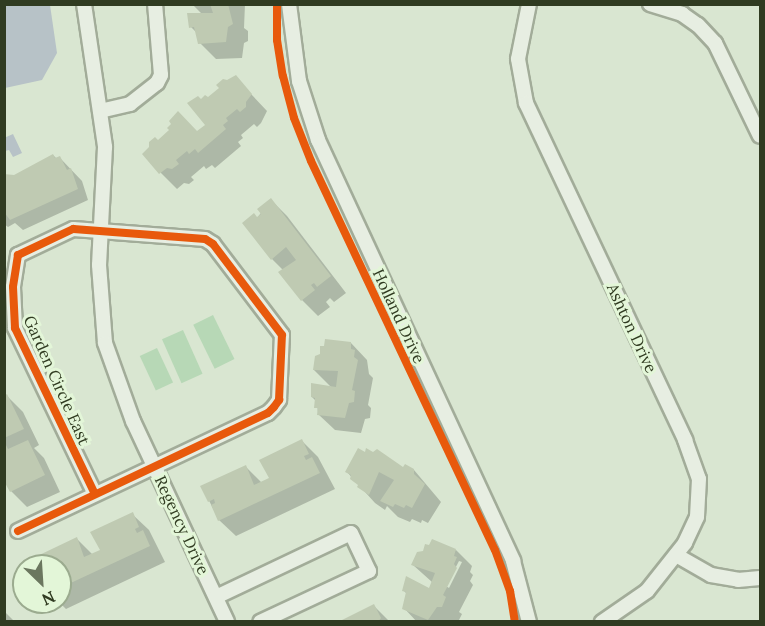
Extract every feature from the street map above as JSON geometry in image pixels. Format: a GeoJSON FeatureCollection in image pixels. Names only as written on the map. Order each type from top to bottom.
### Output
{"type":"FeatureCollection","features":[{"type":"Feature","properties":{"kind":"street","name":"Regency Drive"},"geometry":{"type":"LineString","coordinates":[[84,4],[105,147],[100,305],[105,343],[124,400],[227,621]]}},
{"type":"Feature","properties":{"kind":"street"},"geometry":{"type":"LineString","coordinates":[[100,111],[130,104],[157,83],[161,75],[155,4]]}},
{"type":"Feature","properties":{"kind":"street","name":"Holland Drive"},"geometry":{"type":"LineString","coordinates":[[289,4],[299,81],[318,140],[513,561],[529,621]]}},
{"type":"Feature","properties":{"kind":"street","name":"Ashton Drive"},"geometry":{"type":"LineString","coordinates":[[529,4],[518,59],[526,103],[697,470],[700,493],[697,517],[690,535],[676,555],[640,597],[602,621]]}},
{"type":"Feature","properties":{"kind":"street"},"geometry":{"type":"LineString","coordinates":[[650,4],[686,9],[715,43],[760,136]]}},
{"type":"Feature","properties":{"kind":"street","name":"Garden Circle East"},"geometry":{"type":"LineString","coordinates":[[95,494],[15,327],[13,287],[18,255],[73,229],[205,239],[213,244],[282,334],[279,400],[274,408],[154,466]]}},
{"type":"Feature","properties":{"kind":"street"},"geometry":{"type":"LineString","coordinates":[[18,531],[154,466]]}},
{"type":"Feature","properties":{"kind":"street"},"geometry":{"type":"LineString","coordinates":[[216,597],[351,533],[369,571],[260,621]]}},
{"type":"Feature","properties":{"kind":"street"},"geometry":{"type":"LineString","coordinates":[[676,555],[711,574],[738,580],[760,578]]}},
{"type":"Feature","properties":{"kind":"green space"},"geometry":{"type":"Polygon","coordinates":[[[213,315],[234,359],[215,369],[193,325],[213,315]]]}},
{"type":"Feature","properties":{"kind":"green space"},"geometry":{"type":"Polygon","coordinates":[[[183,330],[203,374],[182,383],[162,339],[183,330]]]}},
{"type":"Feature","properties":{"kind":"green space"},"geometry":{"type":"Polygon","coordinates":[[[157,348],[173,382],[156,390],[140,356],[157,348]]]}},
{"type":"Feature","properties":{"kind":"shaded area"},"geometry":{"type":"Polygon","coordinates":[[[4,5],[50,5],[57,53],[42,80],[5,88],[4,5]]]}},
{"type":"Feature","properties":{"kind":"shaded area"},"geometry":{"type":"Polygon","coordinates":[[[13,134],[22,153],[13,157],[9,150],[5,151],[4,138],[13,134]]]}},
{"type":"Feature","properties":{"kind":"building"},"geometry":{"type":"Polygon","coordinates":[[[210,4],[228,4],[233,24],[228,27],[226,42],[198,44],[194,27],[189,28],[187,13],[213,13],[210,4]]]}},
{"type":"Feature","properties":{"kind":"building"},"geometry":{"type":"Polygon","coordinates":[[[236,75],[252,94],[246,102],[246,107],[240,112],[237,109],[226,118],[228,121],[223,125],[226,129],[198,153],[195,149],[189,154],[187,151],[176,160],[179,164],[159,174],[142,154],[149,147],[149,142],[155,137],[158,140],[169,130],[167,128],[171,124],[169,121],[178,111],[197,131],[205,125],[187,103],[198,96],[201,99],[205,95],[208,97],[219,88],[216,85],[223,79],[227,80],[236,75]]]}},
{"type":"Feature","properties":{"kind":"building"},"geometry":{"type":"Polygon","coordinates":[[[53,154],[55,158],[60,156],[67,170],[71,168],[78,189],[10,220],[4,212],[4,174],[14,175],[53,154]]]}},
{"type":"Feature","properties":{"kind":"building"},"geometry":{"type":"Polygon","coordinates":[[[271,198],[331,276],[317,287],[314,283],[311,285],[315,290],[301,301],[278,272],[296,260],[286,247],[271,260],[242,223],[254,213],[257,217],[261,214],[257,209],[271,198]]]}},
{"type":"Feature","properties":{"kind":"building"},"geometry":{"type":"Polygon","coordinates":[[[325,339],[351,342],[351,349],[355,350],[354,357],[358,360],[352,390],[355,391],[354,402],[349,403],[345,418],[317,415],[318,408],[314,408],[315,398],[311,397],[311,383],[336,387],[338,371],[313,370],[315,356],[320,354],[320,346],[324,346],[325,339]]]}},
{"type":"Feature","properties":{"kind":"building"},"geometry":{"type":"Polygon","coordinates":[[[7,394],[24,429],[4,438],[4,396],[7,394]]]}},
{"type":"Feature","properties":{"kind":"building"},"geometry":{"type":"Polygon","coordinates":[[[302,439],[309,454],[304,456],[306,460],[312,457],[320,473],[218,521],[211,505],[215,503],[214,499],[208,502],[200,486],[246,465],[254,485],[269,478],[259,460],[302,439]]]}},
{"type":"Feature","properties":{"kind":"building"},"geometry":{"type":"Polygon","coordinates":[[[28,440],[45,475],[10,492],[4,481],[4,441],[8,449],[28,440]]]}},
{"type":"Feature","properties":{"kind":"building"},"geometry":{"type":"Polygon","coordinates":[[[358,448],[365,452],[366,448],[373,452],[377,449],[403,467],[405,464],[414,469],[414,474],[425,484],[412,508],[406,505],[404,508],[395,504],[393,507],[380,501],[394,480],[379,472],[369,495],[357,487],[358,485],[350,479],[351,475],[345,472],[358,448]]]}},
{"type":"Feature","properties":{"kind":"building"},"geometry":{"type":"Polygon","coordinates":[[[133,512],[139,527],[135,529],[137,533],[143,530],[150,546],[72,582],[72,554],[41,554],[77,537],[84,557],[100,550],[90,532],[133,512]]]}},
{"type":"Feature","properties":{"kind":"building"},"geometry":{"type":"Polygon","coordinates":[[[432,539],[456,549],[454,556],[457,557],[454,564],[457,568],[443,595],[446,597],[442,607],[437,607],[428,620],[402,609],[406,592],[402,591],[406,576],[429,588],[435,573],[411,565],[417,552],[423,551],[425,544],[429,545],[432,539]]]}},
{"type":"Feature","properties":{"kind":"building"},"geometry":{"type":"Polygon","coordinates":[[[374,604],[381,618],[378,622],[338,622],[374,604]]]}},
{"type":"Feature","properties":{"kind":"cycle path"},"geometry":{"type":"LineString","coordinates":[[277,4],[277,40],[283,76],[294,118],[311,161],[495,550],[510,591],[515,622]]}},
{"type":"Feature","properties":{"kind":"cycle path"},"geometry":{"type":"LineString","coordinates":[[18,531],[268,413],[279,400],[282,335],[213,244],[205,239],[73,229],[18,255],[13,287],[15,328],[95,494]]}}]}
